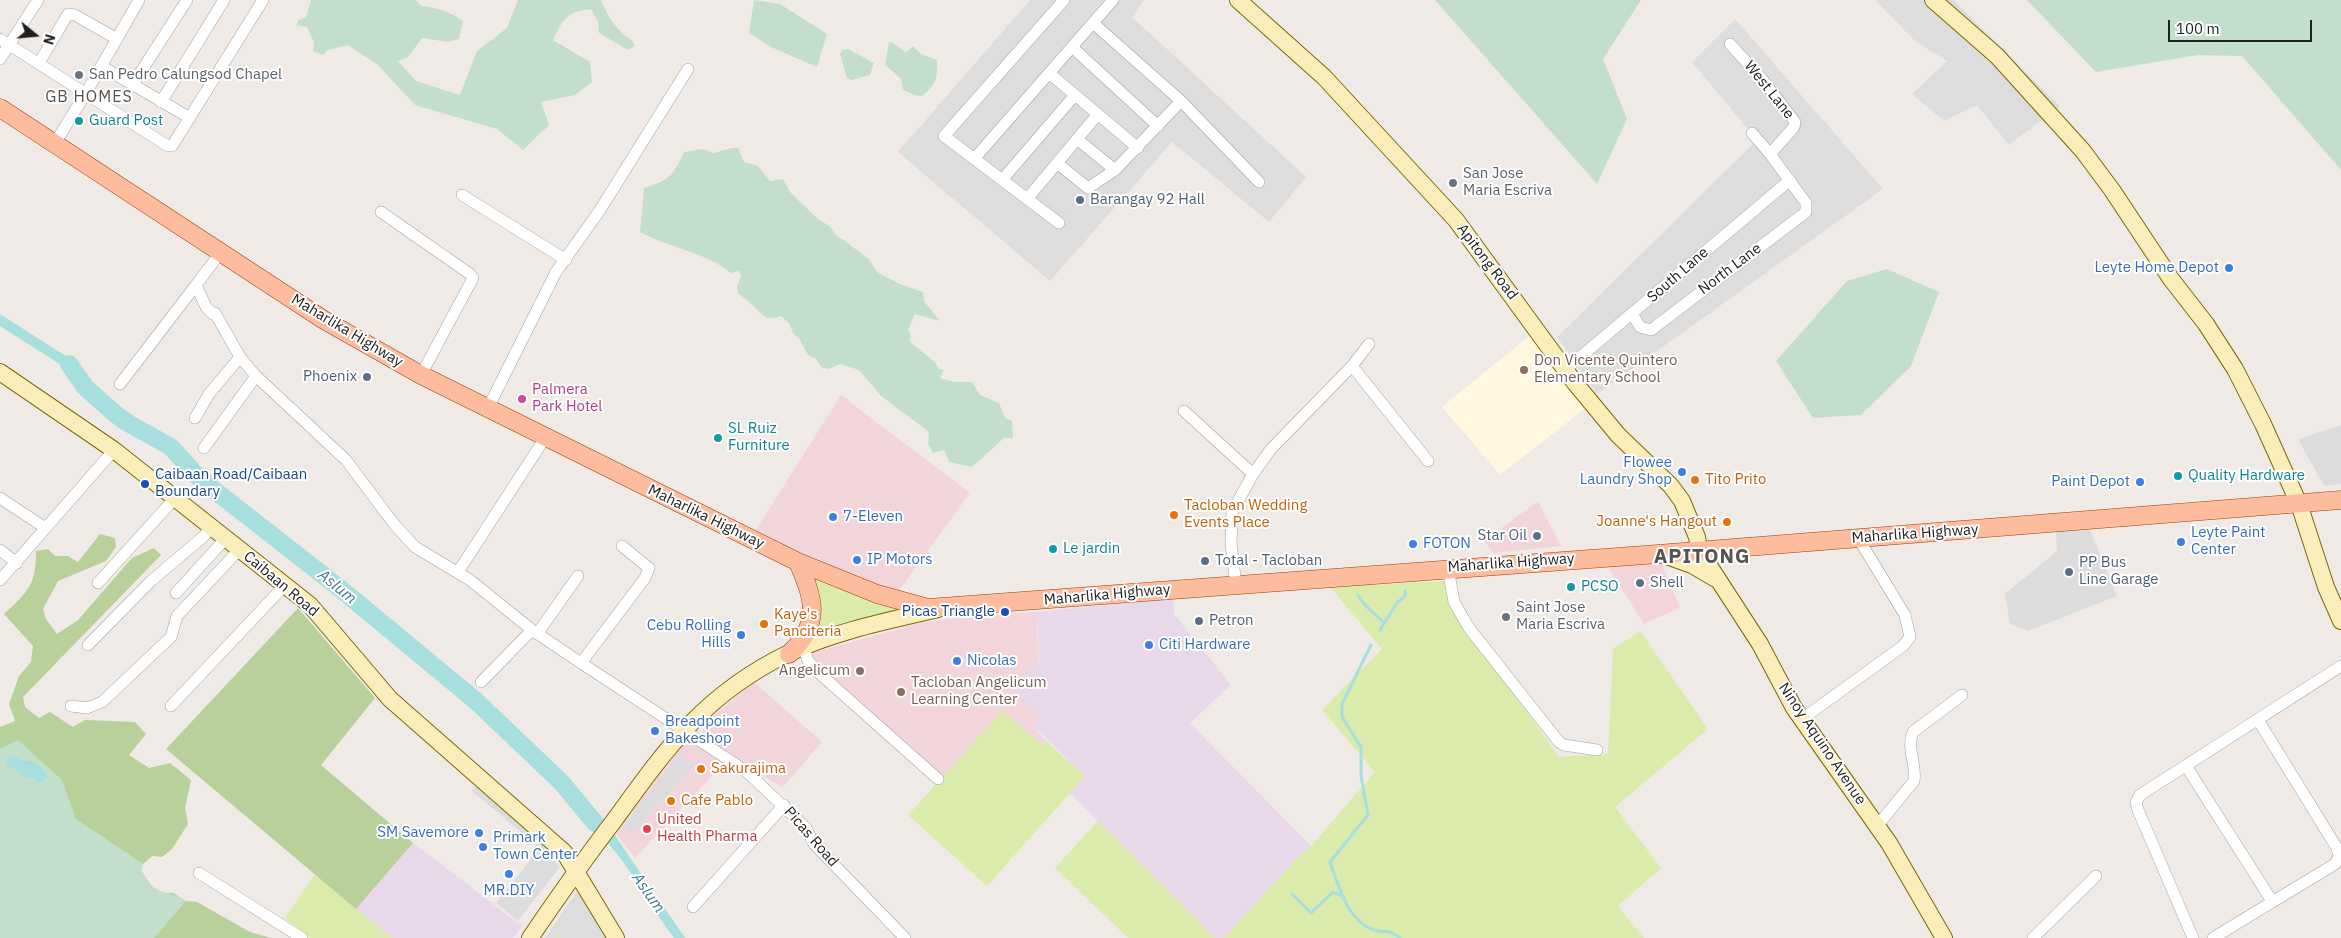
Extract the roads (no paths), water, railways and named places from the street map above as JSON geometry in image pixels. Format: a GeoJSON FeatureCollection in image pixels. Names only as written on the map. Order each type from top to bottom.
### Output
{"type":"FeatureCollection","features":[{"type":"Feature","properties":{"kind":"main road","name":"Maharlika Highway"},"geometry":{"type":"LineString","coordinates":[[0,108],[324,320],[421,375],[487,410],[798,562],[896,601],[928,608],[1448,568],[1658,554],[2341,500]]}},
{"type":"Feature","properties":{"kind":"main road"},"geometry":{"type":"LineString","coordinates":[[796,650],[813,612],[810,592],[798,562]]}},
{"type":"Feature","properties":{"kind":"street"},"geometry":{"type":"LineString","coordinates":[[0,59],[4,42],[38,0]]}},
{"type":"Feature","properties":{"kind":"street"},"geometry":{"type":"LineString","coordinates":[[54,142],[86,93],[139,0]]}},
{"type":"Feature","properties":{"kind":"street"},"geometry":{"type":"LineString","coordinates":[[133,84],[187,0]]}},
{"type":"Feature","properties":{"kind":"street"},"geometry":{"type":"LineString","coordinates":[[161,102],[224,0]]}},
{"type":"Feature","properties":{"kind":"street"},"geometry":{"type":"LineString","coordinates":[[4,42],[168,146],[174,144],[263,0]]}},
{"type":"Feature","properties":{"kind":"street"},"geometry":{"type":"LineString","coordinates":[[1059,223],[944,136],[1064,0]]}},
{"type":"Feature","properties":{"kind":"street"},"geometry":{"type":"LineString","coordinates":[[974,159],[1113,0]]}},
{"type":"Feature","properties":{"kind":"street","name":"Apitong Road"},"geometry":{"type":"LineString","coordinates":[[1238,0],[1324,77],[1456,220],[1566,369],[1618,435],[1671,486],[1682,501],[1697,537],[1699,550]]}},
{"type":"Feature","properties":{"kind":"street"},"geometry":{"type":"LineString","coordinates":[[1933,0],[1997,56],[2082,151],[2112,190],[2166,271],[2206,324],[2235,369],[2299,504],[2326,587],[2341,621]]}},
{"type":"Feature","properties":{"kind":"street"},"geometry":{"type":"LineString","coordinates":[[39,63],[68,14],[75,15],[117,39]]}},
{"type":"Feature","properties":{"kind":"street"},"geometry":{"type":"LineString","coordinates":[[1093,23],[1181,101],[1259,182]]}},
{"type":"Feature","properties":{"kind":"street","name":"West Lane"},"geometry":{"type":"LineString","coordinates":[[1730,44],[1762,79],[1795,122],[1794,127],[1770,154]]}},
{"type":"Feature","properties":{"kind":"street"},"geometry":{"type":"LineString","coordinates":[[1072,47],[1158,126]]}},
{"type":"Feature","properties":{"kind":"street"},"geometry":{"type":"LineString","coordinates":[[101,66],[190,118]]}},
{"type":"Feature","properties":{"kind":"street"},"geometry":{"type":"LineString","coordinates":[[487,410],[556,272],[566,260],[688,68]]}},
{"type":"Feature","properties":{"kind":"street"},"geometry":{"type":"LineString","coordinates":[[1049,73],[1138,148]]}},
{"type":"Feature","properties":{"kind":"street"},"geometry":{"type":"LineString","coordinates":[[1002,180],[1074,95]]}},
{"type":"Feature","properties":{"kind":"street"},"geometry":{"type":"LineString","coordinates":[[1057,163],[1088,188],[1115,170],[1181,101]]}},
{"type":"Feature","properties":{"kind":"street"},"geometry":{"type":"LineString","coordinates":[[1027,199],[1098,114]]}},
{"type":"Feature","properties":{"kind":"street"},"geometry":{"type":"LineString","coordinates":[[1752,133],[1790,180]]}},
{"type":"Feature","properties":{"kind":"street"},"geometry":{"type":"LineString","coordinates":[[1077,139],[1115,170]]}},
{"type":"Feature","properties":{"kind":"street","name":"South Lane"},"geometry":{"type":"LineString","coordinates":[[1566,369],[1790,180]]}},
{"type":"Feature","properties":{"kind":"street","name":"North Lane"},"geometry":{"type":"LineString","coordinates":[[1633,314],[1640,327],[1651,330],[1806,212],[1806,203],[1790,180]]}},
{"type":"Feature","properties":{"kind":"street"},"geometry":{"type":"LineString","coordinates":[[462,195],[566,260]]}},
{"type":"Feature","properties":{"kind":"street"},"geometry":{"type":"LineString","coordinates":[[381,212],[470,274],[472,278],[421,375]]}},
{"type":"Feature","properties":{"kind":"street"},"geometry":{"type":"LineString","coordinates":[[120,384],[222,252]]}},
{"type":"Feature","properties":{"kind":"street","name":"Picas Road"},"geometry":{"type":"LineString","coordinates":[[196,285],[206,307],[215,313],[240,357],[256,376],[346,460],[394,524],[415,547],[458,572],[495,598],[535,632],[746,771],[784,805],[806,828],[814,844],[905,938]]}},
{"type":"Feature","properties":{"kind":"street"},"geometry":{"type":"LineString","coordinates":[[1236,585],[1231,544],[1232,512],[1253,474],[1271,449],[1352,366],[1369,344]]}},
{"type":"Feature","properties":{"kind":"street"},"geometry":{"type":"LineString","coordinates":[[195,418],[209,394],[240,357]]}},
{"type":"Feature","properties":{"kind":"street"},"geometry":{"type":"LineString","coordinates":[[1352,366],[1428,461]]}},
{"type":"Feature","properties":{"kind":"street","name":"Caibaan Road"},"geometry":{"type":"LineString","coordinates":[[0,372],[114,450],[310,605],[390,700],[564,852],[616,938]]}},
{"type":"Feature","properties":{"kind":"street"},"geometry":{"type":"LineString","coordinates":[[204,448],[256,376]]}},
{"type":"Feature","properties":{"kind":"street"},"geometry":{"type":"LineString","coordinates":[[1184,411],[1253,474]]}},
{"type":"Feature","properties":{"kind":"street"},"geometry":{"type":"LineString","coordinates":[[458,572],[545,438]]}},
{"type":"Feature","properties":{"kind":"street"},"geometry":{"type":"LineString","coordinates":[[0,580],[17,563],[44,527],[114,450]]}},
{"type":"Feature","properties":{"kind":"street"},"geometry":{"type":"LineString","coordinates":[[0,498],[44,527]]}},
{"type":"Feature","properties":{"kind":"street"},"geometry":{"type":"LineString","coordinates":[[98,583],[175,498]]}},
{"type":"Feature","properties":{"kind":"street"},"geometry":{"type":"LineString","coordinates":[[88,645],[151,581],[211,527]]}},
{"type":"Feature","properties":{"kind":"street"},"geometry":{"type":"LineString","coordinates":[[176,593],[226,538]]}},
{"type":"Feature","properties":{"kind":"street"},"geometry":{"type":"LineString","coordinates":[[1802,719],[1903,646],[1910,637],[1905,615],[1858,538]]}},
{"type":"Feature","properties":{"kind":"street"},"geometry":{"type":"LineString","coordinates":[[581,663],[644,578],[649,568],[622,546]]}},
{"type":"Feature","properties":{"kind":"street"},"geometry":{"type":"LineString","coordinates":[[71,706],[87,708],[102,702],[171,637],[174,623],[183,608],[240,549]]}},
{"type":"Feature","properties":{"kind":"street"},"geometry":{"type":"LineString","coordinates":[[0,550],[17,563]]}},
{"type":"Feature","properties":{"kind":"street","name":"Ninoy Aquino Avenue"},"geometry":{"type":"LineString","coordinates":[[1699,550],[1722,583],[1802,719],[1877,826],[1944,938]]}},
{"type":"Feature","properties":{"kind":"street"},"geometry":{"type":"LineString","coordinates":[[1658,554],[1692,565],[1722,583]]}},
{"type":"Feature","properties":{"kind":"street"},"geometry":{"type":"LineString","coordinates":[[1448,568],[1454,602],[1469,628],[1559,742],[1564,745],[1597,750]]}},
{"type":"Feature","properties":{"kind":"street"},"geometry":{"type":"LineString","coordinates":[[481,682],[535,632],[578,576]]}},
{"type":"Feature","properties":{"kind":"street"},"geometry":{"type":"LineString","coordinates":[[171,706],[285,585]]}},
{"type":"Feature","properties":{"kind":"street"},"geometry":{"type":"LineString","coordinates":[[530,938],[576,872],[683,730],[724,692],[796,650],[874,624],[943,608]]}},
{"type":"Feature","properties":{"kind":"street"},"geometry":{"type":"LineString","coordinates":[[796,650],[819,673],[938,779]]}},
{"type":"Feature","properties":{"kind":"street"},"geometry":{"type":"LineString","coordinates":[[2193,938],[2136,802],[2140,795],[2341,666]]}},
{"type":"Feature","properties":{"kind":"street"},"geometry":{"type":"LineString","coordinates":[[1877,826],[1914,781],[1916,772],[1910,739],[1913,732],[1962,695]]}},
{"type":"Feature","properties":{"kind":"street"},"geometry":{"type":"LineString","coordinates":[[2213,938],[2335,864],[2339,857],[2337,848],[2258,720]]}},
{"type":"Feature","properties":{"kind":"street"},"geometry":{"type":"LineString","coordinates":[[2186,766],[2272,901]]}},
{"type":"Feature","properties":{"kind":"street"},"geometry":{"type":"LineString","coordinates":[[693,907],[784,805]]}},
{"type":"Feature","properties":{"kind":"street"},"geometry":{"type":"LineString","coordinates":[[199,873],[302,938]]}},
{"type":"Feature","properties":{"kind":"street"},"geometry":{"type":"LineString","coordinates":[[2033,938],[2096,876]]}},
{"type":"Feature","properties":{"kind":"water"},"geometry":{"type":"Polygon","coordinates":[[[12,756],[40,766],[48,777],[39,783],[33,778],[23,777],[17,769],[8,768],[6,761],[12,756]]]}},
{"type":"Feature","properties":{"kind":"water"},"geometry":{"type":"Polygon","coordinates":[[[614,834],[685,938],[674,938],[625,864],[606,841],[614,834]]]}},
{"type":"Feature","properties":{"kind":"waterway"},"geometry":{"type":"LineString","coordinates":[[0,320],[69,364]]}},
{"type":"Feature","properties":{"kind":"waterway","name":"Aslum"},"geometry":{"type":"LineString","coordinates":[[69,364],[85,387],[113,412],[126,422],[171,447],[200,479],[337,586],[476,701],[562,783],[595,823]]}},
{"type":"Feature","properties":{"kind":"waterway"},"geometry":{"type":"LineString","coordinates":[[1380,630],[1397,603],[1405,596],[1405,591]]}},
{"type":"Feature","properties":{"kind":"waterway"},"geometry":{"type":"LineString","coordinates":[[1358,595],[1367,607],[1384,623]]}},
{"type":"Feature","properties":{"kind":"waterway"},"geometry":{"type":"LineString","coordinates":[[1371,645],[1342,704],[1342,717],[1361,747],[1361,776],[1368,815],[1330,862],[1345,902],[1357,919],[1374,930],[1389,932],[1400,938]]}},
{"type":"Feature","properties":{"kind":"waterway"},"geometry":{"type":"LineString","coordinates":[[1292,894],[1311,913],[1333,892],[1344,897]]}},
{"type":"Feature","properties":{"kind":"place","name":"San Pedro Calungsod Chapel"},"geometry":{"type":"Point","coordinates":[79,75]}},
{"type":"Feature","properties":{"kind":"place","name":"Guard Post"},"geometry":{"type":"Point","coordinates":[79,121]}},
{"type":"Feature","properties":{"kind":"place","name":"San Jose Maria Escriva"},"geometry":{"type":"Point","coordinates":[1453,183]}},
{"type":"Feature","properties":{"kind":"place","name":"Barangay 92 Hall"},"geometry":{"type":"Point","coordinates":[1080,200]}},
{"type":"Feature","properties":{"kind":"place","name":"Leyte Home Depot"},"geometry":{"type":"Point","coordinates":[2229,268]}},
{"type":"Feature","properties":{"kind":"place","name":"Don Vicente Quintero Elementary School"},"geometry":{"type":"Point","coordinates":[1524,370]}},
{"type":"Feature","properties":{"kind":"place","name":"Phoenix"},"geometry":{"type":"Point","coordinates":[367,377]}},
{"type":"Feature","properties":{"kind":"place","name":"Palmera Park Hotel"},"geometry":{"type":"Point","coordinates":[522,399]}},
{"type":"Feature","properties":{"kind":"place","name":"SL Ruiz Furniture"},"geometry":{"type":"Point","coordinates":[718,438]}},
{"type":"Feature","properties":{"kind":"place","name":"Flowee Laundry Shop"},"geometry":{"type":"Point","coordinates":[1682,472]}},
{"type":"Feature","properties":{"kind":"place","name":"Quality Hardware"},"geometry":{"type":"Point","coordinates":[2178,476]}},
{"type":"Feature","properties":{"kind":"place","name":"Tito Prito"},"geometry":{"type":"Point","coordinates":[1695,480]}},
{"type":"Feature","properties":{"kind":"place","name":"Paint Depot"},"geometry":{"type":"Point","coordinates":[2140,482]}},
{"type":"Feature","properties":{"kind":"place","name":"Caibaan Road/Caibaan Boundary"},"geometry":{"type":"Point","coordinates":[145,484]}},
{"type":"Feature","properties":{"kind":"place","name":"Tacloban Wedding Events Place"},"geometry":{"type":"Point","coordinates":[1174,515]}},
{"type":"Feature","properties":{"kind":"place","name":"7-Eleven"},"geometry":{"type":"Point","coordinates":[833,517]}},
{"type":"Feature","properties":{"kind":"place","name":"Joanne's Hangout"},"geometry":{"type":"Point","coordinates":[1727,522]}},
{"type":"Feature","properties":{"kind":"place","name":"Star Oil"},"geometry":{"type":"Point","coordinates":[1537,536]}},
{"type":"Feature","properties":{"kind":"place","name":"Leyte Paint Center"},"geometry":{"type":"Point","coordinates":[2181,542]}},
{"type":"Feature","properties":{"kind":"place","name":"FOTON"},"geometry":{"type":"Point","coordinates":[1413,544]}},
{"type":"Feature","properties":{"kind":"place","name":"Le jardin"},"geometry":{"type":"Point","coordinates":[1053,549]}},
{"type":"Feature","properties":{"kind":"place","name":"IP Motors"},"geometry":{"type":"Point","coordinates":[857,560]}},
{"type":"Feature","properties":{"kind":"place","name":"Total - Tacloban"},"geometry":{"type":"Point","coordinates":[1205,561]}},
{"type":"Feature","properties":{"kind":"place","name":"PP Bus Line Garage"},"geometry":{"type":"Point","coordinates":[2069,572]}},
{"type":"Feature","properties":{"kind":"place","name":"Shell"},"geometry":{"type":"Point","coordinates":[1640,583]}},
{"type":"Feature","properties":{"kind":"place","name":"PCSO"},"geometry":{"type":"Point","coordinates":[1571,587]}},
{"type":"Feature","properties":{"kind":"place","name":"Picas Triangle"},"geometry":{"type":"Point","coordinates":[1005,612]}},
{"type":"Feature","properties":{"kind":"place","name":"Saint Jose Maria Escriva"},"geometry":{"type":"Point","coordinates":[1506,617]}},
{"type":"Feature","properties":{"kind":"place","name":"Petron"},"geometry":{"type":"Point","coordinates":[1199,621]}},
{"type":"Feature","properties":{"kind":"place","name":"Kaye's Panciteria"},"geometry":{"type":"Point","coordinates":[764,624]}},
{"type":"Feature","properties":{"kind":"place","name":"Cebu Rolling Hills"},"geometry":{"type":"Point","coordinates":[741,635]}},
{"type":"Feature","properties":{"kind":"place","name":"Citi Hardware"},"geometry":{"type":"Point","coordinates":[1149,645]}},
{"type":"Feature","properties":{"kind":"place","name":"Nicolas"},"geometry":{"type":"Point","coordinates":[957,661]}},
{"type":"Feature","properties":{"kind":"place","name":"Angelicum"},"geometry":{"type":"Point","coordinates":[860,671]}},
{"type":"Feature","properties":{"kind":"place","name":"Tacloban Angelicum Learning Center"},"geometry":{"type":"Point","coordinates":[901,692]}},
{"type":"Feature","properties":{"kind":"place","name":"Breadpoint Bakeshop"},"geometry":{"type":"Point","coordinates":[655,731]}},
{"type":"Feature","properties":{"kind":"place","name":"Sakurajima"},"geometry":{"type":"Point","coordinates":[701,769]}},
{"type":"Feature","properties":{"kind":"place","name":"Cafe Pablo"},"geometry":{"type":"Point","coordinates":[671,801]}},
{"type":"Feature","properties":{"kind":"place","name":"United Health Pharma"},"geometry":{"type":"Point","coordinates":[647,829]}},
{"type":"Feature","properties":{"kind":"place","name":"SM Savemore"},"geometry":{"type":"Point","coordinates":[479,833]}},
{"type":"Feature","properties":{"kind":"place","name":"Primark Town Center"},"geometry":{"type":"Point","coordinates":[483,847]}},
{"type":"Feature","properties":{"kind":"place","name":"MR.DIY"},"geometry":{"type":"Point","coordinates":[509,874]}},
{"type":"Feature","properties":{"kind":"district","name":"GB HOMES"},"geometry":{"type":"Point","coordinates":[89,97]}},
{"type":"Feature","properties":{"kind":"district","name":"APITONG"},"geometry":{"type":"Point","coordinates":[1702,557]}}]}
